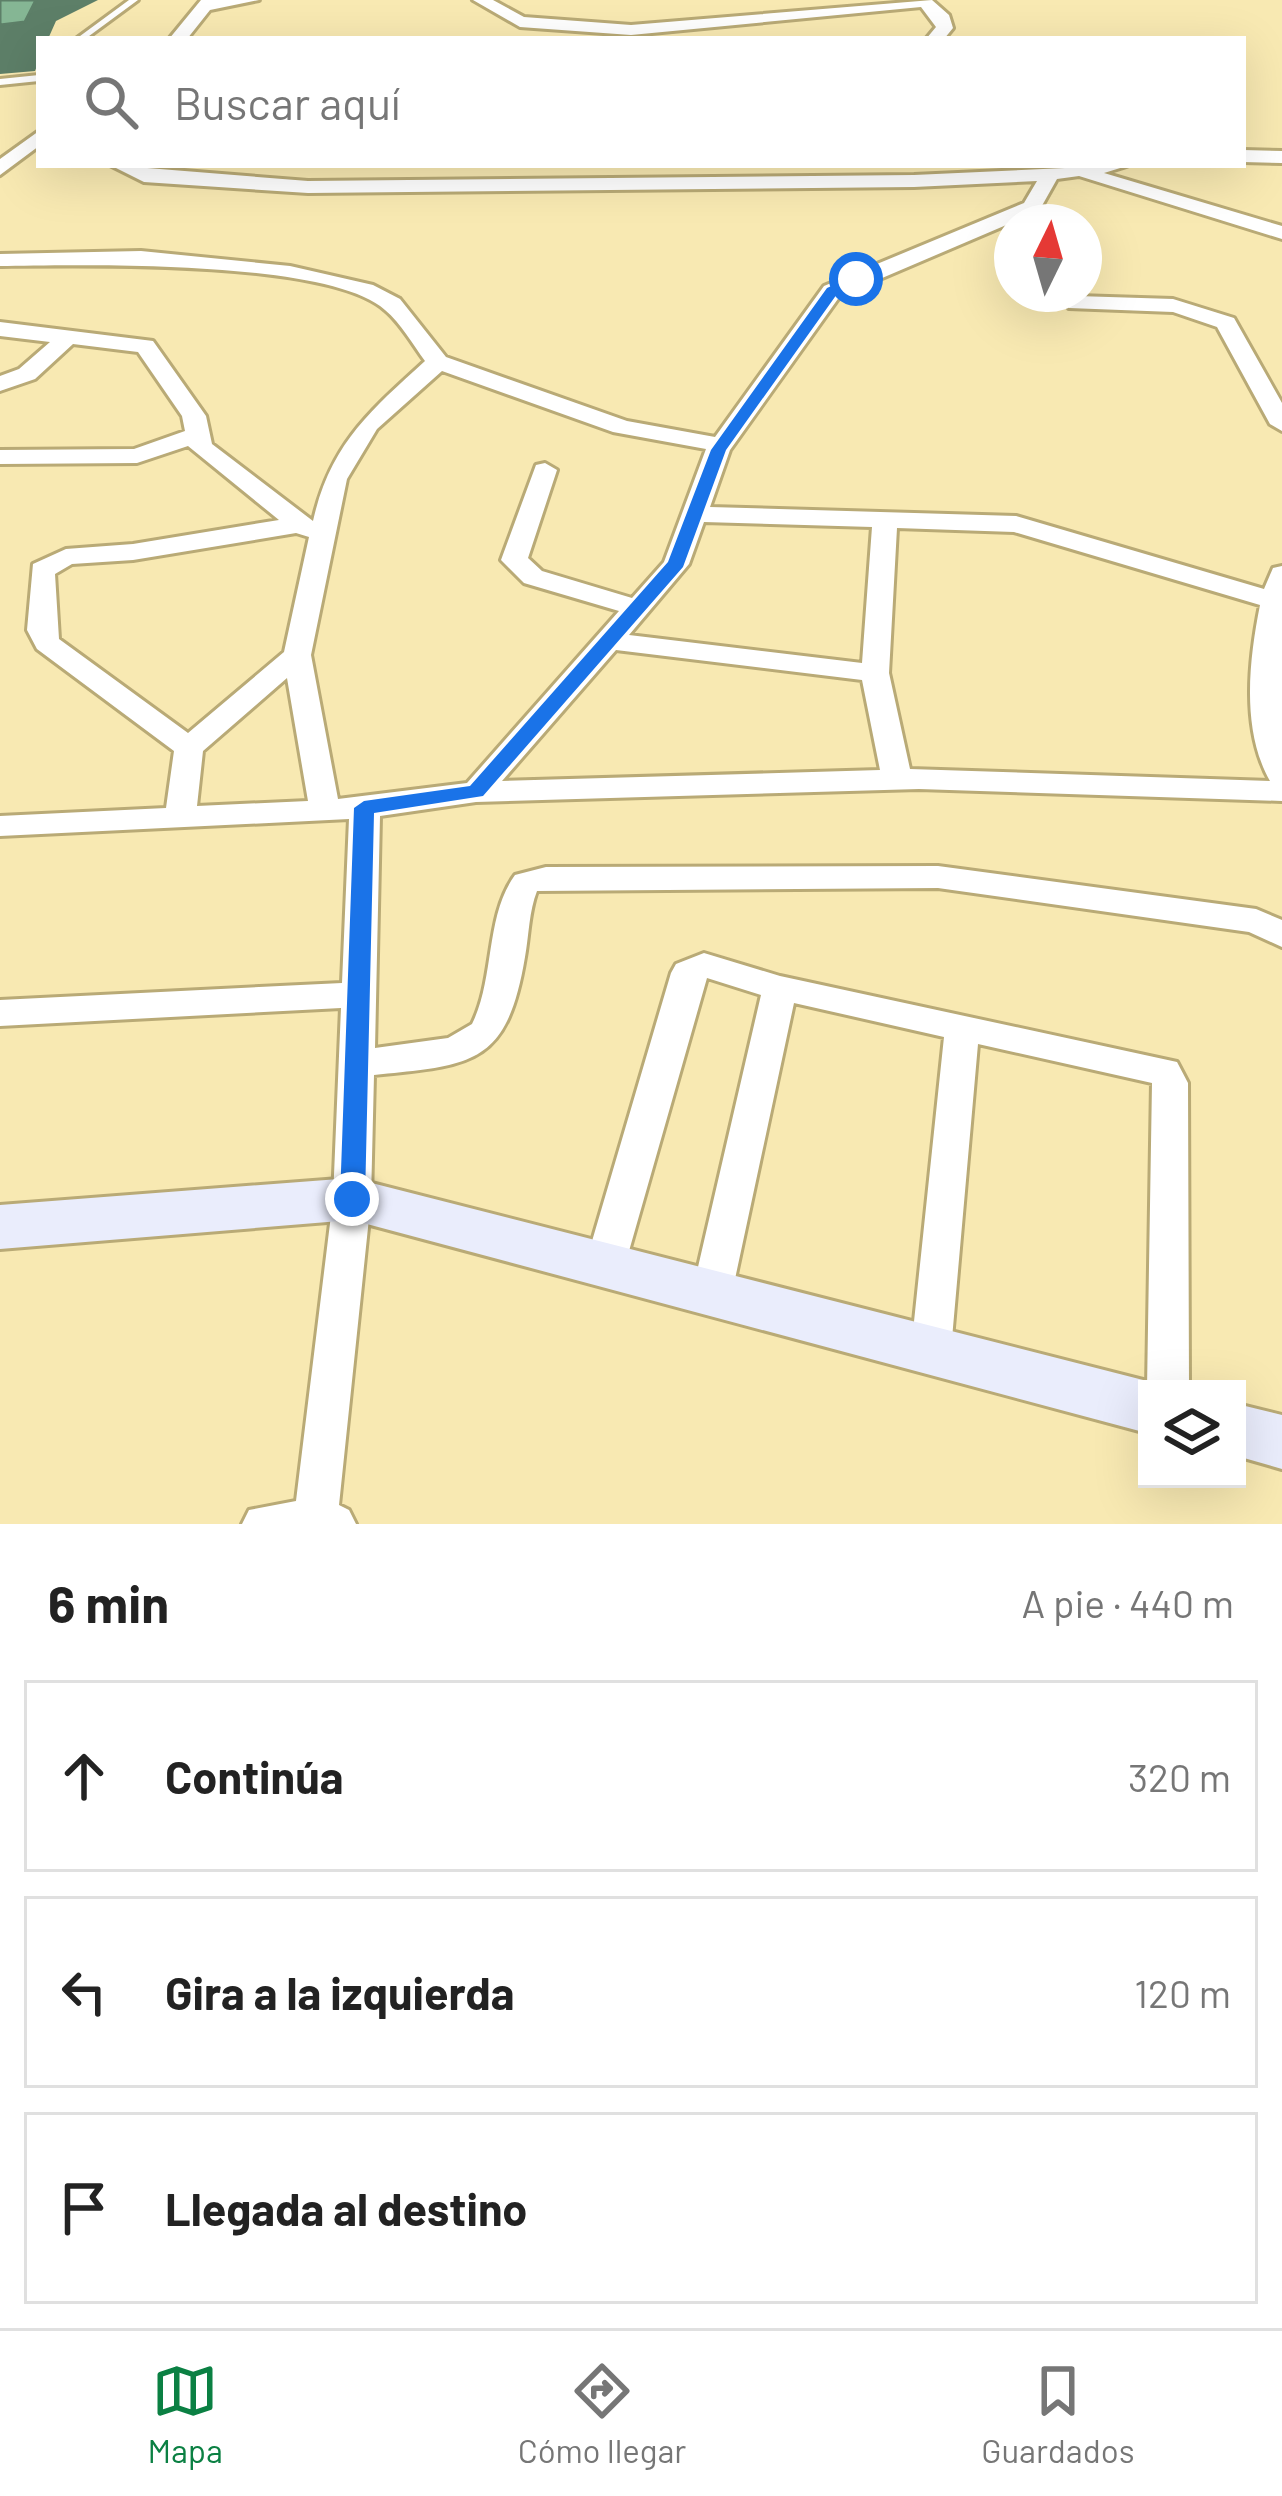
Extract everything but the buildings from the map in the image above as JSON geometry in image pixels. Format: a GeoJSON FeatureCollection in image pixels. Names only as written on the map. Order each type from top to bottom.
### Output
{"type":"FeatureCollection","features":[{"type":"Feature","properties":{"kind":"street"},"geometry":{"type":"LineString","coordinates":[[180,36],[208,3],[250,0]]}},
{"type":"Feature","properties":{"kind":"street"},"geometry":{"type":"LineString","coordinates":[[481,0],[520,22],[631,30],[924,1],[943,19],[945,28],[938,36]]}},
{"type":"Feature","properties":{"kind":"street"},"geometry":{"type":"LineString","coordinates":[[0,134],[36,138]]}},
{"type":"Feature","properties":{"kind":"street"},"geometry":{"type":"LineString","coordinates":[[0,170],[36,140]]}},
{"type":"Feature","properties":{"kind":"street"},"geometry":{"type":"LineString","coordinates":[[1246,156],[1282,157]]}},
{"type":"Feature","properties":{"kind":"street"},"geometry":{"type":"LineString","coordinates":[[127,168],[144,176],[308,188],[914,181],[1103,168]]}},
{"type":"Feature","properties":{"kind":"street"},"geometry":{"type":"LineString","coordinates":[[1080,172],[1282,233]]}},
{"type":"Feature","properties":{"kind":"street"},"geometry":{"type":"LineString","coordinates":[[476,792],[676,564],[722,445],[832,291],[1032,207],[1051,174]]}},
{"type":"Feature","properties":{"kind":"street"},"geometry":{"type":"LineString","coordinates":[[0,260],[141,257],[290,272],[364,290],[392,304],[439,362],[621,427],[722,445]]}},
{"type":"Feature","properties":{"kind":"street"},"geometry":{"type":"LineString","coordinates":[[1102,303],[1187,307],[1226,323],[1282,424]]}},
{"type":"Feature","properties":{"kind":"street"},"geometry":{"type":"LineString","coordinates":[[0,328],[145,346],[194,416],[200,447],[311,531]]}},
{"type":"Feature","properties":{"kind":"street"},"geometry":{"type":"LineString","coordinates":[[0,385],[27,374],[68,337]]}},
{"type":"Feature","properties":{"kind":"street"},"geometry":{"type":"LineString","coordinates":[[325,810],[297,655],[311,531],[368,425],[439,362]]}},
{"type":"Feature","properties":{"kind":"street"},"geometry":{"type":"LineString","coordinates":[[0,457],[137,456],[197,435]]}},
{"type":"Feature","properties":{"kind":"street"},"geometry":{"type":"LineString","coordinates":[[545,470],[514,560],[533,577],[638,608]]}},
{"type":"Feature","properties":{"kind":"street"},"geometry":{"type":"LineString","coordinates":[[695,514],[1016,524],[1277,586],[1267,742],[1282,776]]}},
{"type":"Feature","properties":{"kind":"street"},"geometry":{"type":"LineString","coordinates":[[885,518],[875,673],[897,780]]}},
{"type":"Feature","properties":{"kind":"street"},"geometry":{"type":"LineString","coordinates":[[189,748],[47,644],[41,630],[42,570],[66,557],[311,531]]}},
{"type":"Feature","properties":{"kind":"street"},"geometry":{"type":"LineString","coordinates":[[608,641],[875,673]]}},
{"type":"Feature","properties":{"kind":"street"},"geometry":{"type":"LineString","coordinates":[[180,815],[189,748],[297,655]]}},
{"type":"Feature","properties":{"kind":"street"},"geometry":{"type":"LineString","coordinates":[[0,826],[364,808],[476,792],[897,780],[1282,791]]}},
{"type":"Feature","properties":{"kind":"street"},"geometry":{"type":"LineString","coordinates":[[264,1524],[322,1522],[352,1199],[364,808]]}},
{"type":"Feature","properties":{"kind":"street"},"geometry":{"type":"LineString","coordinates":[[357,1063],[457,1049],[480,1040],[494,1023],[518,894],[526,884],[546,878],[938,877],[1256,921],[1282,935]]}},
{"type":"Feature","properties":{"kind":"street"},"geometry":{"type":"LineString","coordinates":[[605,1265],[688,973],[704,965],[780,988],[1164,1072],[1169,1078],[1168,1380]]}},
{"type":"Feature","properties":{"kind":"street"},"geometry":{"type":"LineString","coordinates":[[712,1293],[780,988]]}},
{"type":"Feature","properties":{"kind":"street"},"geometry":{"type":"LineString","coordinates":[[0,1013],[359,995]]}},
{"type":"Feature","properties":{"kind":"street"},"geometry":{"type":"LineString","coordinates":[[931,1350],[962,1028]]}},
{"type":"Feature","properties":{"kind":"street"},"geometry":{"type":"LineString","coordinates":[[0,1227],[352,1199],[1138,1405]]}},
{"type":"Feature","properties":{"kind":"street"},"geometry":{"type":"LineString","coordinates":[[1246,1432],[1282,1442]]}},
{"type":"Feature","properties":{"kind":"lane"},"geometry":{"type":"LineString","coordinates":[[84,36],[134,0]]}},
{"type":"Feature","properties":{"kind":"lane"},"geometry":{"type":"LineString","coordinates":[[0,82],[36,78]]}},
{"type":"Feature","properties":{"kind":"route"},"geometry":{"type":"LineString","coordinates":[[352,1199],[364,808],[476,792],[676,564],[718,450],[832,291],[856,279]]}}]}
